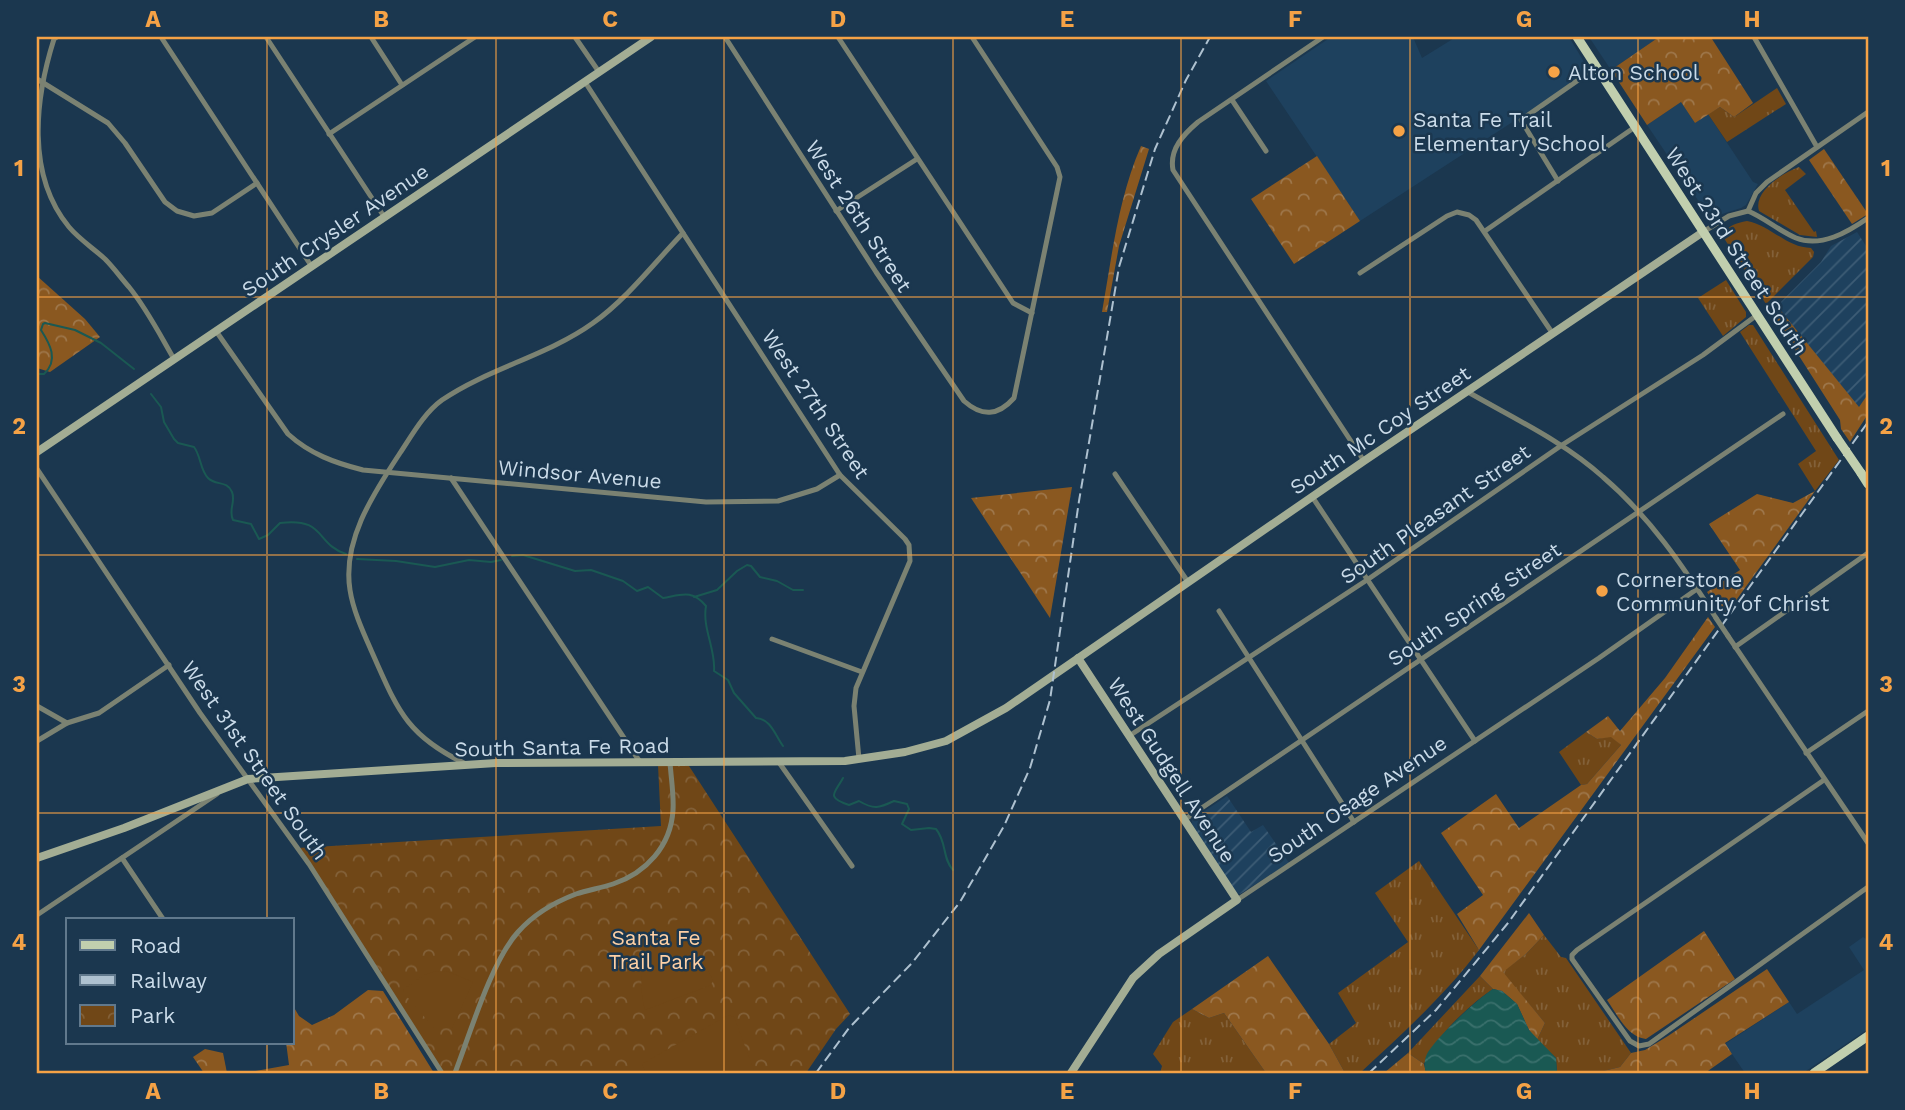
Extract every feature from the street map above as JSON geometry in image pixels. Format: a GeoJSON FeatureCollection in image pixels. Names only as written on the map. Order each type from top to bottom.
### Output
{"type":"FeatureCollection","features":[{"type":"Feature","properties":{"kind":"main road","name":"West 23rd Street South"},"geometry":{"type":"LineString","coordinates":[[1577,37],[1868,484]]}},
{"type":"Feature","properties":{"kind":"main road"},"geometry":{"type":"LineString","coordinates":[[1814,1073],[1868,1036]]}},
{"type":"Feature","properties":{"kind":"street"},"geometry":{"type":"LineString","coordinates":[[161,37],[312,267]]}},
{"type":"Feature","properties":{"kind":"street"},"geometry":{"type":"LineString","coordinates":[[265,37],[385,218]]}},
{"type":"Feature","properties":{"kind":"street"},"geometry":{"type":"LineString","coordinates":[[371,37],[402,85]]}},
{"type":"Feature","properties":{"kind":"street"},"geometry":{"type":"LineString","coordinates":[[329,134],[473,37]]}},
{"type":"Feature","properties":{"kind":"street"},"geometry":{"type":"LineString","coordinates":[[575,37],[599,72]]}},
{"type":"Feature","properties":{"kind":"street","name":"South Crysler Avenue"},"geometry":{"type":"LineString","coordinates":[[37,452],[651,37]]}},
{"type":"Feature","properties":{"kind":"street","name":"West 26th Street"},"geometry":{"type":"LineString","coordinates":[[725,37],[836,211],[964,401],[973,409],[983,413],[996,412],[1005,408],[1014,398],[1032,313]]}},
{"type":"Feature","properties":{"kind":"street"},"geometry":{"type":"LineString","coordinates":[[838,37],[1013,303],[1032,313],[1060,185],[1058,169],[972,37]]}},
{"type":"Feature","properties":{"kind":"street"},"geometry":{"type":"LineString","coordinates":[[1323,37],[1185,134],[1172,156],[1172,164],[1173,170],[1364,461]]}},
{"type":"Feature","properties":{"kind":"street"},"geometry":{"type":"LineString","coordinates":[[1754,37],[1817,147]]}},
{"type":"Feature","properties":{"kind":"street"},"geometry":{"type":"LineString","coordinates":[[56,38],[39,111],[38,141],[42,172],[50,198],[71,230],[107,261],[131,290],[174,359]]}},
{"type":"Feature","properties":{"kind":"street"},"geometry":{"type":"LineString","coordinates":[[1558,181],[1521,120],[1597,67]]}},
{"type":"Feature","properties":{"kind":"street"},"geometry":{"type":"LineString","coordinates":[[37,79],[108,123],[165,202],[177,211],[194,216],[212,213],[257,183]]}},
{"type":"Feature","properties":{"kind":"street","name":"West 27th Street"},"geometry":{"type":"LineString","coordinates":[[585,82],[841,475],[905,539],[911,553],[910,561],[862,672],[854,706],[859,759]]}},
{"type":"Feature","properties":{"kind":"street"},"geometry":{"type":"LineString","coordinates":[[1232,100],[1266,151]]}},
{"type":"Feature","properties":{"kind":"street"},"geometry":{"type":"LineString","coordinates":[[1748,211],[1756,193],[1767,182],[1868,111]]}},
{"type":"Feature","properties":{"kind":"street"},"geometry":{"type":"LineString","coordinates":[[1485,231],[1636,127]]}},
{"type":"Feature","properties":{"kind":"street"},"geometry":{"type":"LineString","coordinates":[[836,211],[917,159]]}},
{"type":"Feature","properties":{"kind":"street"},"geometry":{"type":"LineString","coordinates":[[1703,232],[1729,216],[1748,211],[1796,238],[1819,242],[1854,228],[1868,218]]}},
{"type":"Feature","properties":{"kind":"street"},"geometry":{"type":"LineString","coordinates":[[1360,273],[1454,213],[1469,215],[1485,231],[1553,335]]}},
{"type":"Feature","properties":{"kind":"street","name":"South Mc Coy Street"},"geometry":{"type":"LineString","coordinates":[[1078,658],[1703,232]]}},
{"type":"Feature","properties":{"kind":"street"},"geometry":{"type":"LineString","coordinates":[[468,765],[444,754],[427,742],[402,716],[366,638],[350,590],[354,542],[364,513],[421,421],[441,401],[462,388],[554,348],[592,324],[610,311],[682,233]]}},
{"type":"Feature","properties":{"kind":"street","name":"South Pleasant Street"},"geometry":{"type":"LineString","coordinates":[[1129,737],[1248,660],[1562,446],[1703,355],[1757,315]]}},
{"type":"Feature","properties":{"kind":"street","name":"Windsor Avenue"},"geometry":{"type":"LineString","coordinates":[[216,331],[277,421],[299,444],[341,464],[363,470],[706,502],[778,502],[817,489],[841,475]]}},
{"type":"Feature","properties":{"kind":"street"},"geometry":{"type":"LineString","coordinates":[[1468,391],[1562,446],[1602,475],[1639,511],[1672,550],[1735,648],[1868,843]]}},
{"type":"Feature","properties":{"kind":"street","name":"South Spring Street"},"geometry":{"type":"LineString","coordinates":[[1184,820],[1783,414]]}},
{"type":"Feature","properties":{"kind":"street","name":"West 31st Street South"},"geometry":{"type":"LineString","coordinates":[[37,469],[169,665],[309,864],[442,1073]]}},
{"type":"Feature","properties":{"kind":"street"},"geometry":{"type":"LineString","coordinates":[[1115,474],[1188,582]]}},
{"type":"Feature","properties":{"kind":"street"},"geometry":{"type":"LineString","coordinates":[[451,478],[640,762]]}},
{"type":"Feature","properties":{"kind":"street"},"geometry":{"type":"LineString","coordinates":[[1312,498],[1475,741]]}},
{"type":"Feature","properties":{"kind":"street"},"geometry":{"type":"LineString","coordinates":[[1735,648],[1868,553]]}},
{"type":"Feature","properties":{"kind":"street","name":"South Osage Avenue"},"geometry":{"type":"LineString","coordinates":[[1071,1073],[1139,972],[1159,954],[1644,628],[1697,589]]}},
{"type":"Feature","properties":{"kind":"street"},"geometry":{"type":"LineString","coordinates":[[1219,611],[1354,822]]}},
{"type":"Feature","properties":{"kind":"street"},"geometry":{"type":"LineString","coordinates":[[772,639],[862,672]]}},
{"type":"Feature","properties":{"kind":"street","name":"South Santa Fe Road"},"geometry":{"type":"LineString","coordinates":[[37,858],[73,847],[248,779],[468,765],[845,761],[905,752],[946,741],[1006,708],[1078,658]]}},
{"type":"Feature","properties":{"kind":"street","name":"West Gudgell Avenue"},"geometry":{"type":"LineString","coordinates":[[1078,658],[1237,900]]}},
{"type":"Feature","properties":{"kind":"street"},"geometry":{"type":"LineString","coordinates":[[37,741],[67,723],[99,713],[169,665]]}},
{"type":"Feature","properties":{"kind":"street"},"geometry":{"type":"LineString","coordinates":[[37,706],[67,723]]}},
{"type":"Feature","properties":{"kind":"street"},"geometry":{"type":"LineString","coordinates":[[1806,753],[1868,710]]}},
{"type":"Feature","properties":{"kind":"street"},"geometry":{"type":"LineString","coordinates":[[778,761],[852,866]]}},
{"type":"Feature","properties":{"kind":"street"},"geometry":{"type":"LineString","coordinates":[[455,1073],[500,959],[518,932],[538,913],[575,895],[631,876],[650,863],[663,846],[673,810],[670,762]]}},
{"type":"Feature","properties":{"kind":"street"},"geometry":{"type":"LineString","coordinates":[[1824,780],[1572,955],[1572,959],[1630,1041],[1639,1046],[1649,1044],[1868,887]]}},
{"type":"Feature","properties":{"kind":"street"},"geometry":{"type":"LineString","coordinates":[[37,915],[222,790]]}},
{"type":"Feature","properties":{"kind":"street"},"geometry":{"type":"LineString","coordinates":[[122,858],[162,918]]}},
{"type":"Feature","properties":{"kind":"shaded area","name":"Santa Fe Trail Elementary School"},"geometry":{"type":"Polygon","coordinates":[[[1331,37],[1413,37],[1422,58],[1456,37],[1569,37],[1587,67],[1583,74],[1565,88],[1360,221],[1266,81],[1331,37]]]}},
{"type":"Feature","properties":{"kind":"shaded area"},"geometry":{"type":"Polygon","coordinates":[[[1589,37],[1659,37],[1611,70],[1589,37]]]}},
{"type":"Feature","properties":{"kind":"shaded area"},"geometry":{"type":"Polygon","coordinates":[[[1681,102],[1695,123],[1708,114],[1753,182],[1758,184],[1746,205],[1741,208],[1713,217],[1708,215],[1647,125],[1681,102]]]}},
{"type":"Feature","properties":{"kind":"shaded area"},"geometry":{"type":"Polygon","coordinates":[[[1857,232],[1868,249],[1868,394],[1859,408],[1777,306],[1821,262],[1831,246],[1857,232]]]}},
{"type":"Feature","properties":{"kind":"shaded area"},"geometry":{"type":"Polygon","coordinates":[[[1227,796],[1251,832],[1263,825],[1289,863],[1240,894],[1236,893],[1192,824],[1193,819],[1227,796]]]}},
{"type":"Feature","properties":{"kind":"shaded area"},"geometry":{"type":"Polygon","coordinates":[[[1863,937],[1868,940],[1868,1029],[1803,1073],[1745,1073],[1725,1044],[1789,1002],[1797,1014],[1864,970],[1849,947],[1863,937]]]}},
{"type":"Feature","properties":{"kind":"green space"},"geometry":{"type":"Polygon","coordinates":[[[1659,37],[1715,37],[1712,39],[1753,103],[1734,117],[1720,107],[1695,123],[1681,102],[1647,125],[1611,70],[1659,37]]]}},
{"type":"Feature","properties":{"kind":"green space"},"geometry":{"type":"Polygon","coordinates":[[[1777,88],[1786,104],[1727,142],[1708,114],[1720,107],[1734,117],[1777,88]]]}},
{"type":"Feature","properties":{"kind":"green space"},"geometry":{"type":"Polygon","coordinates":[[[1141,146],[1149,149],[1119,246],[1107,312],[1102,312],[1121,207],[1141,146]]]}},
{"type":"Feature","properties":{"kind":"green space"},"geometry":{"type":"Polygon","coordinates":[[[1824,149],[1868,214],[1852,224],[1809,160],[1824,149]]]}},
{"type":"Feature","properties":{"kind":"green space"},"geometry":{"type":"Polygon","coordinates":[[[1317,156],[1360,221],[1294,264],[1251,199],[1317,156]]]}},
{"type":"Feature","properties":{"kind":"green space"},"geometry":{"type":"Polygon","coordinates":[[[1799,167],[1806,174],[1785,190],[1814,232],[1816,231],[1817,237],[1800,235],[1759,211],[1760,197],[1770,184],[1799,167]]]}},
{"type":"Feature","properties":{"kind":"green space"},"geometry":{"type":"Polygon","coordinates":[[[1747,221],[1786,241],[1811,248],[1814,252],[1813,257],[1766,304],[1722,235],[1733,225],[1747,221]]]}},
{"type":"Feature","properties":{"kind":"green space"},"geometry":{"type":"Polygon","coordinates":[[[37,276],[85,319],[100,337],[50,372],[37,368],[37,276]]]}},
{"type":"Feature","properties":{"kind":"green space"},"geometry":{"type":"Polygon","coordinates":[[[1726,280],[1746,312],[1746,317],[1723,336],[1698,298],[1726,280]]]}},
{"type":"Feature","properties":{"kind":"green space"},"geometry":{"type":"Polygon","coordinates":[[[1777,306],[1859,407],[1868,394],[1868,414],[1850,442],[1841,429],[1840,420],[1771,312],[1777,306]]]}},
{"type":"Feature","properties":{"kind":"green space"},"geometry":{"type":"Polygon","coordinates":[[[1753,325],[1839,460],[1815,491],[1798,464],[1816,451],[1740,332],[1753,325]]]}},
{"type":"Feature","properties":{"kind":"green space"},"geometry":{"type":"Polygon","coordinates":[[[1072,487],[1050,618],[971,498],[1072,487]]]}},
{"type":"Feature","properties":{"kind":"green space"},"geometry":{"type":"Polygon","coordinates":[[[1815,491],[1724,617],[1707,592],[1740,570],[1709,524],[1757,494],[1793,503],[1815,491]]]}},
{"type":"Feature","properties":{"kind":"green space"},"geometry":{"type":"Polygon","coordinates":[[[1708,617],[1715,627],[1479,950],[1457,914],[1483,895],[1441,833],[1496,794],[1519,828],[1581,785],[1587,784],[1621,745],[1611,737],[1597,739],[1586,732],[1608,716],[1620,731],[1665,678],[1708,617]]]}},
{"type":"Feature","properties":{"kind":"green space"},"geometry":{"type":"Polygon","coordinates":[[[1586,732],[1597,739],[1611,736],[1621,745],[1587,784],[1581,785],[1559,752],[1586,732]]]}},
{"type":"Feature","properties":{"kind":"green space","name":"Santa Fe Trail Park"},"geometry":{"type":"Polygon","coordinates":[[[658,765],[689,766],[850,1014],[836,1029],[806,1073],[442,1073],[298,848],[661,826],[658,765]]]}},
{"type":"Feature","properties":{"kind":"green space"},"geometry":{"type":"Polygon","coordinates":[[[1419,861],[1479,950],[1437,999],[1360,1073],[1345,1073],[1329,1044],[1356,1023],[1338,993],[1408,942],[1375,893],[1419,861]]]}},
{"type":"Feature","properties":{"kind":"green space"},"geometry":{"type":"Polygon","coordinates":[[[1529,913],[1544,935],[1503,972],[1545,1023],[1537,1040],[1529,1030],[1517,1004],[1502,991],[1493,989],[1480,976],[1529,913]]]}},
{"type":"Feature","properties":{"kind":"green space"},"geometry":{"type":"Polygon","coordinates":[[[680,918],[713,980],[711,985],[645,1010],[641,983],[646,958],[658,935],[680,918]]]}},
{"type":"Feature","properties":{"kind":"green space"},"geometry":{"type":"Polygon","coordinates":[[[1704,931],[1735,979],[1646,1039],[1633,1034],[1607,1000],[1704,931]]]}},
{"type":"Feature","properties":{"kind":"green space"},"geometry":{"type":"Polygon","coordinates":[[[1544,935],[1561,957],[1566,958],[1631,1053],[1620,1067],[1595,1073],[1557,1073],[1556,1058],[1537,1040],[1545,1023],[1502,972],[1526,954],[1544,935]]]}},
{"type":"Feature","properties":{"kind":"green space"},"geometry":{"type":"Polygon","coordinates":[[[1268,956],[1329,1044],[1345,1073],[1266,1073],[1224,1013],[1209,1018],[1192,1009],[1268,956]]]}},
{"type":"Feature","properties":{"kind":"green space"},"geometry":{"type":"Polygon","coordinates":[[[1767,969],[1789,1002],[1725,1043],[1732,1054],[1705,1073],[1595,1073],[1620,1067],[1631,1053],[1645,1050],[1668,1036],[1767,969]]]}},
{"type":"Feature","properties":{"kind":"green space"},"geometry":{"type":"Polygon","coordinates":[[[436,971],[449,972],[473,982],[452,1028],[434,1028],[403,992],[424,975],[436,971]]]}},
{"type":"Feature","properties":{"kind":"green space"},"geometry":{"type":"Polygon","coordinates":[[[1480,976],[1493,989],[1454,1022],[1436,1043],[1424,1064],[1408,1053],[1480,976]]]}},
{"type":"Feature","properties":{"kind":"green space"},"geometry":{"type":"Polygon","coordinates":[[[368,990],[383,991],[434,1073],[244,1073],[289,1065],[286,1044],[294,1044],[294,1007],[299,1016],[312,1025],[334,1015],[368,990]]]}},
{"type":"Feature","properties":{"kind":"green space"},"geometry":{"type":"Polygon","coordinates":[[[1192,1009],[1209,1018],[1224,1013],[1266,1073],[1160,1073],[1162,1066],[1153,1054],[1173,1022],[1192,1009]]]}},
{"type":"Feature","properties":{"kind":"green space"},"geometry":{"type":"Polygon","coordinates":[[[728,1015],[734,1017],[755,1073],[646,1073],[642,1064],[728,1015]]]}},
{"type":"Feature","properties":{"kind":"green space"},"geometry":{"type":"Polygon","coordinates":[[[205,1049],[223,1053],[227,1073],[204,1073],[193,1057],[205,1049]]]}},
{"type":"Feature","properties":{"kind":"green space"},"geometry":{"type":"Polygon","coordinates":[[[1408,1053],[1424,1064],[1426,1073],[1384,1073],[1408,1053]]]}},
{"type":"Feature","properties":{"kind":"water"},"geometry":{"type":"Polygon","coordinates":[[[1493,989],[1502,991],[1517,1004],[1529,1030],[1556,1058],[1557,1073],[1426,1073],[1426,1057],[1433,1045],[1458,1018],[1493,989]]]}},
{"type":"Feature","properties":{"kind":"waterway"},"geometry":{"type":"LineString","coordinates":[[37,374],[44,374],[49,369],[52,358],[50,346],[41,330],[45,323],[75,330],[101,343],[134,369]]}},
{"type":"Feature","properties":{"kind":"waterway"},"geometry":{"type":"LineString","coordinates":[[151,394],[161,407],[164,422],[174,439],[178,443],[194,447],[208,478],[230,488],[233,496],[233,520],[251,524],[259,539],[268,535],[280,523],[305,524],[319,532],[336,550],[346,554]]}},
{"type":"Feature","properties":{"kind":"waterway"},"geometry":{"type":"LineString","coordinates":[[512,556],[523,555],[575,571],[591,570],[623,581],[637,591],[648,587],[663,598],[686,594],[696,597],[706,606],[714,671],[728,680],[734,693],[756,718],[769,724],[783,746]]}},
{"type":"Feature","properties":{"kind":"waterway"},"geometry":{"type":"LineString","coordinates":[[357,559],[435,567],[469,560],[501,560]]}},
{"type":"Feature","properties":{"kind":"waterway"},"geometry":{"type":"LineString","coordinates":[[694,597],[717,590],[747,565],[760,577],[777,581],[793,590],[803,590]]}},
{"type":"Feature","properties":{"kind":"waterway"},"geometry":{"type":"LineString","coordinates":[[843,778],[834,797],[849,805],[859,801],[876,807],[894,801],[907,804],[909,809],[902,824],[911,830],[936,829],[953,870]]}},
{"type":"Feature","properties":{"kind":"railway"},"geometry":{"type":"LineString","coordinates":[[816,1073],[849,1028],[912,963],[960,902],[1004,826],[1030,768],[1050,700],[1079,501],[1119,267],[1155,149],[1186,80],[1210,37]]}},
{"type":"Feature","properties":{"kind":"railway"},"geometry":{"type":"LineString","coordinates":[[1369,1073],[1436,1010],[1508,923],[1868,422]]}},
{"type":"Feature","properties":{"kind":"place","name":"Alton School"},"geometry":{"type":"Point","coordinates":[1554,72]}},
{"type":"Feature","properties":{"kind":"place","name":"Santa Fe Trail Elementary School"},"geometry":{"type":"Point","coordinates":[1399,131]}},
{"type":"Feature","properties":{"kind":"place","name":"Cornerstone Community of Christ"},"geometry":{"type":"Point","coordinates":[1602,591]}}]}
